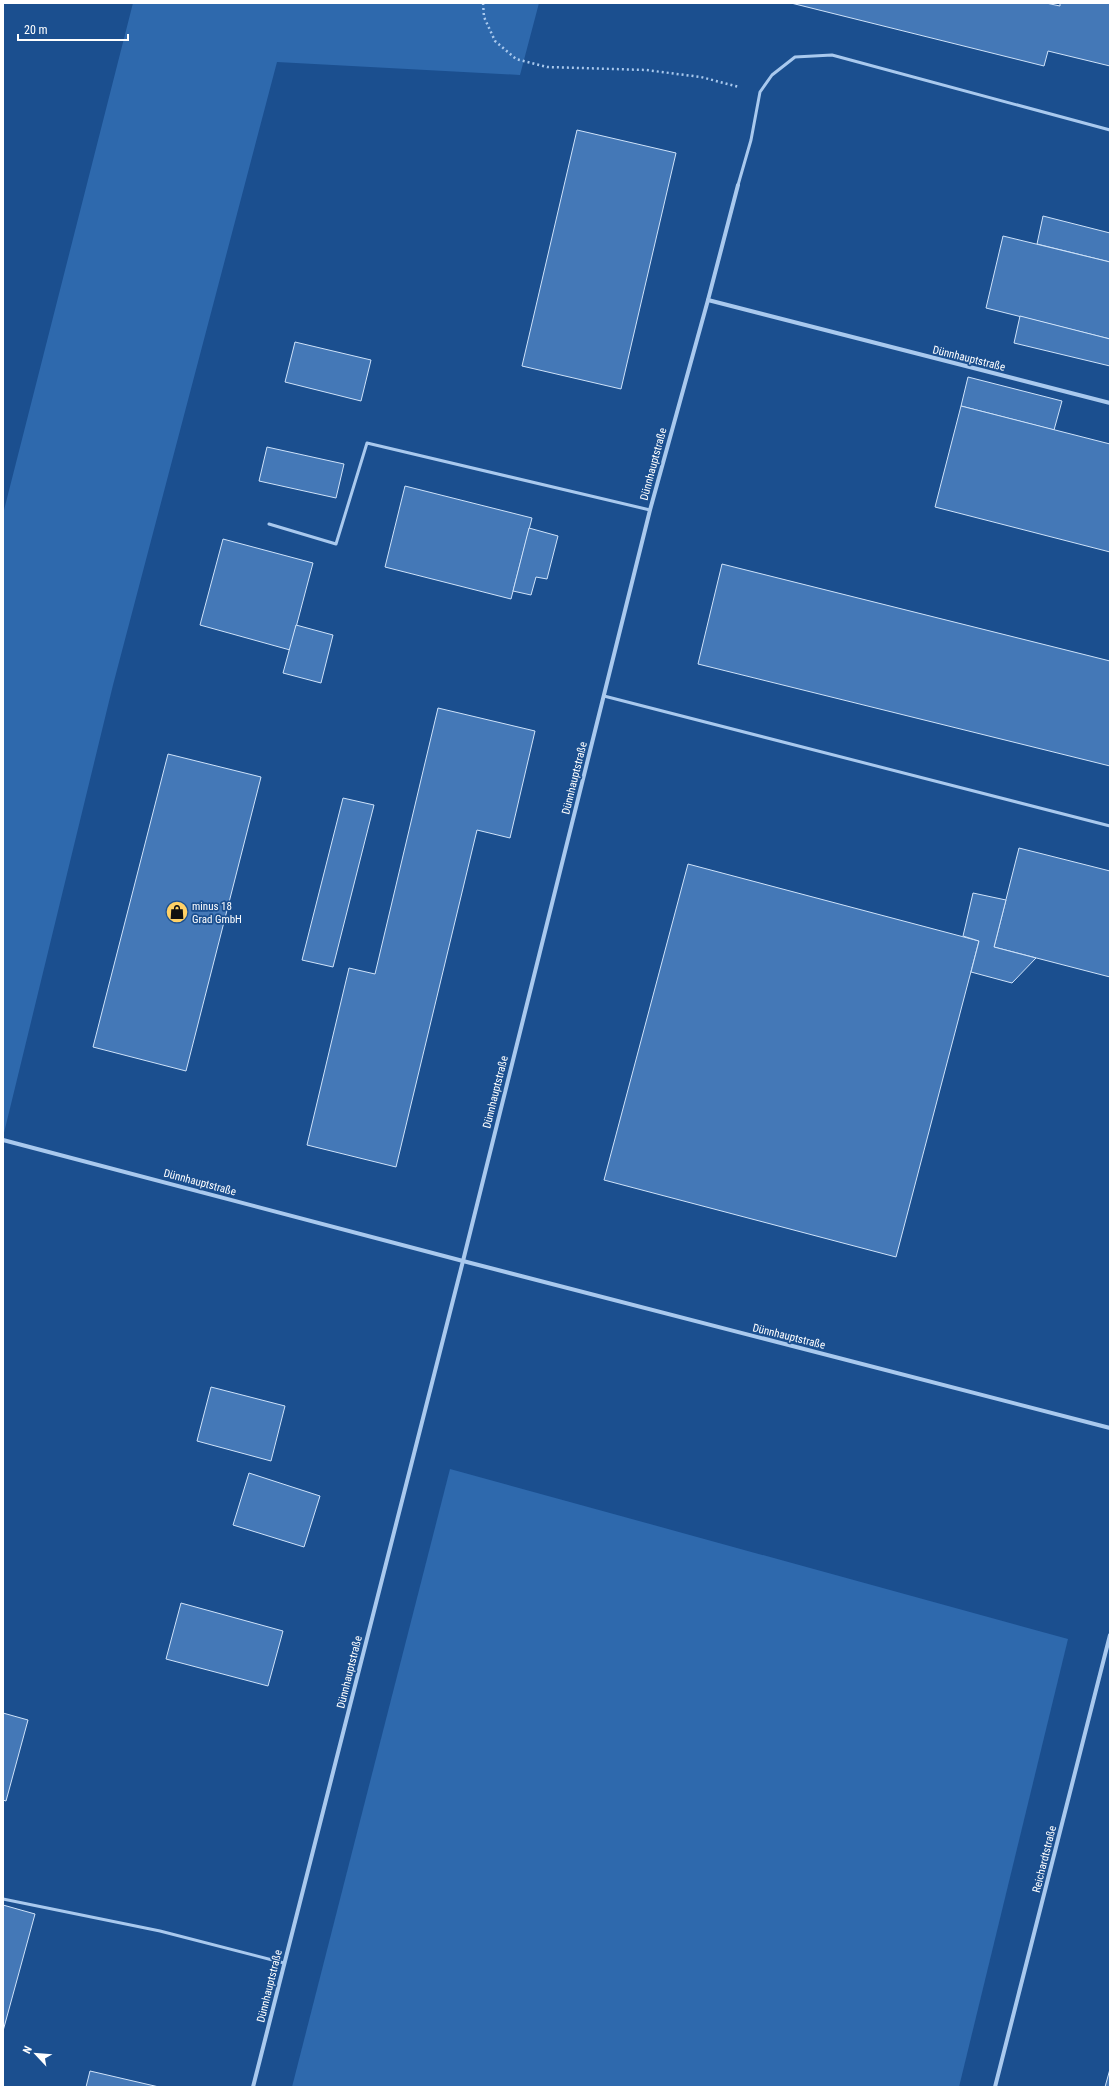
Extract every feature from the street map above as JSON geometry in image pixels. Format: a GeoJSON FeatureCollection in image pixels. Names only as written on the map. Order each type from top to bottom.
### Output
{"type":"FeatureCollection","features":[{"type":"Feature","properties":{"kind":"street","name":"Dünnhauptstraße"},"geometry":{"type":"LineString","coordinates":[[253,2087],[463,1261],[650,510],[738,185]]}},
{"type":"Feature","properties":{"kind":"street","name":"Dünnhauptstraße"},"geometry":{"type":"LineString","coordinates":[[708,300],[1110,403]]}},
{"type":"Feature","properties":{"kind":"street","name":"Dünnhauptstraße"},"geometry":{"type":"LineString","coordinates":[[3,1140],[463,1261],[1110,1428]]}},
{"type":"Feature","properties":{"kind":"street","name":"Reichardtstraße"},"geometry":{"type":"LineString","coordinates":[[995,2087],[1110,1635]]}},
{"type":"Feature","properties":{"kind":"lane"},"geometry":{"type":"LineString","coordinates":[[738,185],[751,140],[760,92],[772,75],[795,57],[832,55],[1110,130]]}},
{"type":"Feature","properties":{"kind":"lane"},"geometry":{"type":"LineString","coordinates":[[269,524],[336,544],[367,444],[650,510]]}},
{"type":"Feature","properties":{"kind":"lane"},"geometry":{"type":"LineString","coordinates":[[604,696],[1110,826]]}},
{"type":"Feature","properties":{"kind":"lane"},"geometry":{"type":"LineString","coordinates":[[3,1899],[160,1931],[284,1964]]}},
{"type":"Feature","properties":{"kind":"path"},"geometry":{"type":"LineString","coordinates":[[483,3],[484,17],[495,40],[516,59],[547,67],[646,70],[701,77],[760,92]]}},
{"type":"Feature","properties":{"kind":"shaded area"},"geometry":{"type":"Polygon","coordinates":[[[133,3],[539,3],[520,75],[277,62],[113,685],[3,1137],[3,514],[133,3]]]}},
{"type":"Feature","properties":{"kind":"shaded area"},"geometry":{"type":"Polygon","coordinates":[[[450,1469],[1068,1639],[959,2087],[292,2087],[450,1469]]]}},
{"type":"Feature","properties":{"kind":"building"},"geometry":{"type":"Polygon","coordinates":[[[791,3],[1046,3],[1060,6],[1060,3],[1110,3],[1110,66],[1048,51],[1044,66],[791,3]]]}},
{"type":"Feature","properties":{"kind":"building"},"geometry":{"type":"Polygon","coordinates":[[[577,130],[676,153],[621,389],[522,366],[577,130]]]}},
{"type":"Feature","properties":{"kind":"building"},"geometry":{"type":"Polygon","coordinates":[[[1043,216],[1110,233],[1110,262],[1037,244],[1043,216]]]}},
{"type":"Feature","properties":{"kind":"building"},"geometry":{"type":"Polygon","coordinates":[[[1003,236],[1110,262],[1110,339],[986,308],[1003,236]]]}},
{"type":"Feature","properties":{"kind":"building"},"geometry":{"type":"Polygon","coordinates":[[[1020,316],[1110,339],[1110,366],[1014,343],[1020,316]]]}},
{"type":"Feature","properties":{"kind":"building"},"geometry":{"type":"Polygon","coordinates":[[[295,342],[371,360],[361,401],[285,382],[295,342]]]}},
{"type":"Feature","properties":{"kind":"building"},"geometry":{"type":"Polygon","coordinates":[[[968,377],[1062,401],[1054,430],[961,406],[968,377]]]}},
{"type":"Feature","properties":{"kind":"building"},"geometry":{"type":"Polygon","coordinates":[[[961,406],[1110,444],[1110,552],[935,507],[961,406]]]}},
{"type":"Feature","properties":{"kind":"building"},"geometry":{"type":"Polygon","coordinates":[[[267,447],[344,464],[336,498],[259,481],[267,447]]]}},
{"type":"Feature","properties":{"kind":"building"},"geometry":{"type":"Polygon","coordinates":[[[405,486],[532,518],[511,599],[385,567],[405,486]]]}},
{"type":"Feature","properties":{"kind":"building"},"geometry":{"type":"Polygon","coordinates":[[[529,528],[558,536],[547,579],[536,577],[531,595],[513,591],[529,528]]]}},
{"type":"Feature","properties":{"kind":"building"},"geometry":{"type":"Polygon","coordinates":[[[223,539],[313,563],[290,650],[200,625],[223,539]]]}},
{"type":"Feature","properties":{"kind":"building"},"geometry":{"type":"Polygon","coordinates":[[[722,564],[1110,661],[1110,766],[698,664],[722,564]]]}},
{"type":"Feature","properties":{"kind":"building"},"geometry":{"type":"Polygon","coordinates":[[[296,625],[333,635],[321,683],[283,673],[296,625]]]}},
{"type":"Feature","properties":{"kind":"building"},"geometry":{"type":"Polygon","coordinates":[[[438,708],[535,731],[510,838],[477,830],[396,1167],[307,1145],[349,968],[375,974],[438,708]]]}},
{"type":"Feature","properties":{"kind":"building","name":"minus 18 Grad GmbH"},"geometry":{"type":"Polygon","coordinates":[[[168,754],[261,777],[186,1071],[93,1047],[168,754]]]}},
{"type":"Feature","properties":{"kind":"building"},"geometry":{"type":"Polygon","coordinates":[[[343,798],[374,805],[333,967],[302,960],[343,798]]]}},
{"type":"Feature","properties":{"kind":"building"},"geometry":{"type":"Polygon","coordinates":[[[1019,848],[1110,871],[1110,977],[994,947],[1019,848]]]}},
{"type":"Feature","properties":{"kind":"building"},"geometry":{"type":"Polygon","coordinates":[[[688,864],[979,941],[896,1257],[604,1180],[688,864]]]}},
{"type":"Feature","properties":{"kind":"building"},"geometry":{"type":"Polygon","coordinates":[[[973,893],[1006,900],[994,947],[1036,958],[1012,983],[971,972],[979,941],[963,936],[973,893]]]}},
{"type":"Feature","properties":{"kind":"building"},"geometry":{"type":"Polygon","coordinates":[[[211,1387],[285,1406],[271,1461],[197,1441],[211,1387]]]}},
{"type":"Feature","properties":{"kind":"building"},"geometry":{"type":"Polygon","coordinates":[[[249,1473],[320,1496],[304,1547],[233,1525],[249,1473]]]}},
{"type":"Feature","properties":{"kind":"building"},"geometry":{"type":"Polygon","coordinates":[[[181,1603],[283,1631],[268,1686],[166,1659],[181,1603]]]}},
{"type":"Feature","properties":{"kind":"building"},"geometry":{"type":"Polygon","coordinates":[[[3,1713],[28,1720],[6,1801],[3,1800],[3,1713]]]}},
{"type":"Feature","properties":{"kind":"building"},"geometry":{"type":"Polygon","coordinates":[[[3,1905],[35,1914],[3,2031],[3,1905]]]}},
{"type":"Feature","properties":{"kind":"building"},"geometry":{"type":"Polygon","coordinates":[[[1110,2069],[1110,2087],[1105,2087],[1110,2069]]]}},
{"type":"Feature","properties":{"kind":"building"},"geometry":{"type":"Polygon","coordinates":[[[90,2071],[159,2087],[86,2087],[90,2071]]]}},
{"type":"Feature","properties":{"kind":"place","name":"minus 18 Grad GmbH"},"geometry":{"type":"Point","coordinates":[177,912]}}]}
